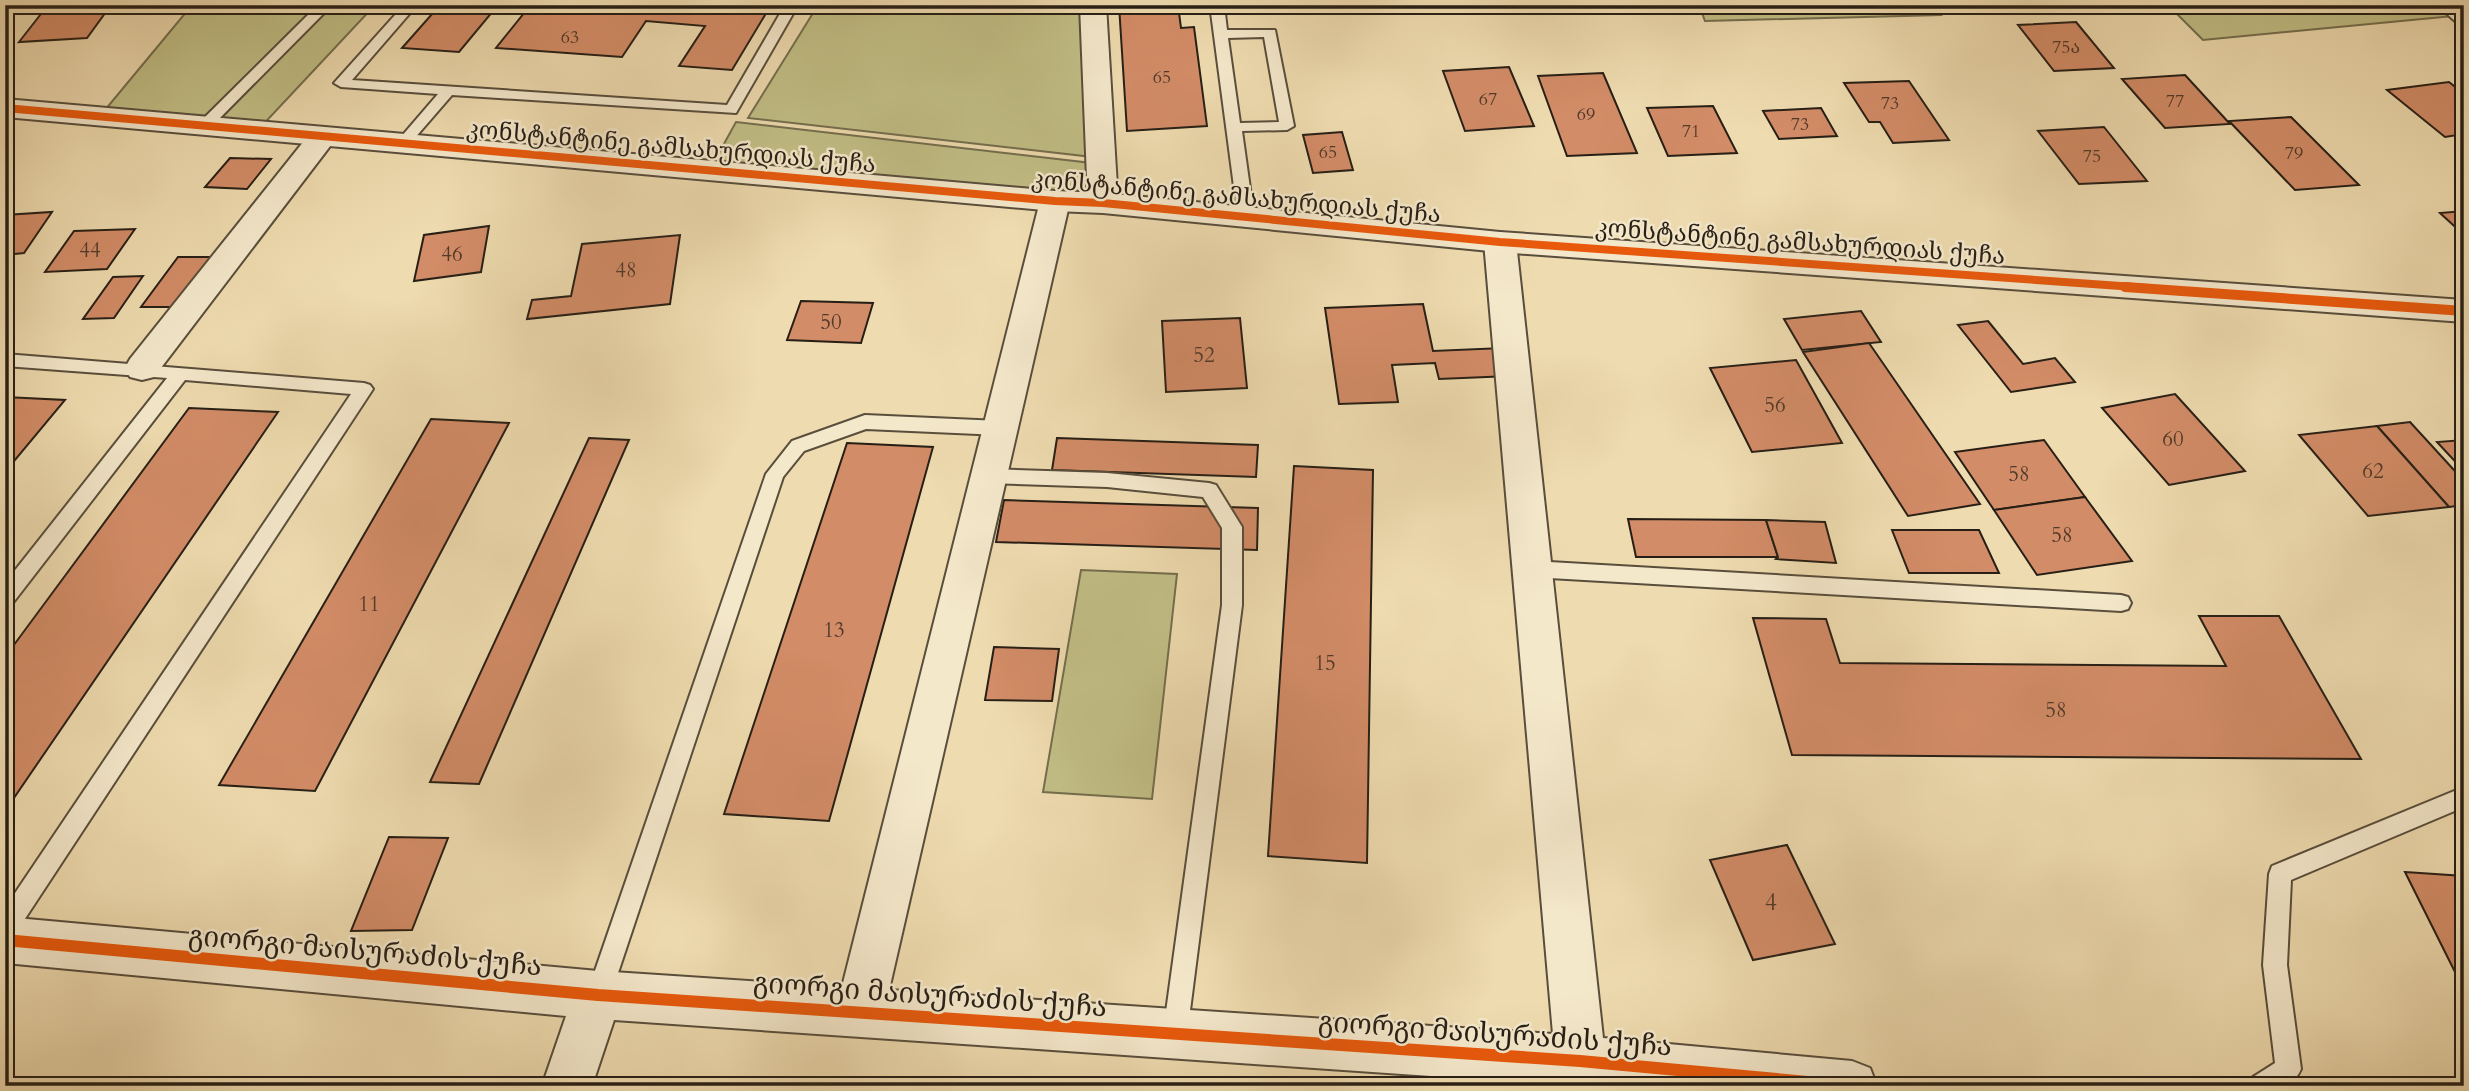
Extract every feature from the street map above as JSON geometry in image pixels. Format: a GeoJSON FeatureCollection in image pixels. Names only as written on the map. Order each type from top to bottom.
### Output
{"type":"FeatureCollection","features":[{"type":"Feature","properties":{"kind":"street"},"geometry":{"type":"LineString","coordinates":[[1093,5],[1103,203]]}},
{"type":"Feature","properties":{"kind":"street"},"geometry":{"type":"LineString","coordinates":[[2450,5],[2464,15]]}},
{"type":"Feature","properties":{"kind":"street","name":"კონსტანტინე გამსახურდიას ქუჩა"},"geometry":{"type":"LineString","coordinates":[[5,108],[1055,201],[1103,203],[1500,242],[2464,311]]}},
{"type":"Feature","properties":{"kind":"street"},"geometry":{"type":"LineString","coordinates":[[142,368],[322,137]]}},
{"type":"Feature","properties":{"kind":"street"},"geometry":{"type":"LineString","coordinates":[[860,1012],[1055,201]]}},
{"type":"Feature","properties":{"kind":"street"},"geometry":{"type":"LineString","coordinates":[[1500,242],[1580,1061]]}},
{"type":"Feature","properties":{"kind":"street","name":"გიორგი მაისურაძის ქუჩა"},"geometry":{"type":"LineString","coordinates":[[5,940],[598,995],[1580,1061],[1852,1086]]}},
{"type":"Feature","properties":{"kind":"street"},"geometry":{"type":"LineString","coordinates":[[567,1086],[598,995]]}},
{"type":"Feature","properties":{"kind":"lane"},"geometry":{"type":"LineString","coordinates":[[205,125],[326,5]]}},
{"type":"Feature","properties":{"kind":"lane"},"geometry":{"type":"LineString","coordinates":[[411,5],[341,83],[731,110],[792,5]]}},
{"type":"Feature","properties":{"kind":"lane"},"geometry":{"type":"LineString","coordinates":[[1217,5],[1245,217]]}},
{"type":"Feature","properties":{"kind":"lane"},"geometry":{"type":"LineString","coordinates":[[1221,34],[1270,33],[1287,126],[1234,127]]}},
{"type":"Feature","properties":{"kind":"lane"},"geometry":{"type":"LineString","coordinates":[[402,144],[448,91]]}},
{"type":"Feature","properties":{"kind":"lane"},"geometry":{"type":"LineString","coordinates":[[5,360],[142,368],[364,389],[5,929]]}},
{"type":"Feature","properties":{"kind":"lane"},"geometry":{"type":"LineString","coordinates":[[5,598],[181,373]]}},
{"type":"Feature","properties":{"kind":"lane"},"geometry":{"type":"LineString","coordinates":[[598,995],[775,474],[797,446],[865,422],[1000,428]]}},
{"type":"Feature","properties":{"kind":"lane"},"geometry":{"type":"LineString","coordinates":[[988,476],[1107,480],[1209,490],[1232,527],[1232,605],[1175,1035]]}},
{"type":"Feature","properties":{"kind":"lane"},"geometry":{"type":"LineString","coordinates":[[1532,569],[2121,603]]}},
{"type":"Feature","properties":{"kind":"lane"},"geometry":{"type":"LineString","coordinates":[[2262,1086],[2288,1069],[2275,965],[2280,874],[2464,797]]}},
{"type":"Feature","properties":{"kind":"shaded area"},"geometry":{"type":"Polygon","coordinates":[[[192,5],[375,5],[258,130],[100,116],[192,5]]]}},
{"type":"Feature","properties":{"kind":"shaded area"},"geometry":{"type":"Polygon","coordinates":[[[818,5],[1086,5],[1093,157],[748,118],[818,5]]]}},
{"type":"Feature","properties":{"kind":"shaded area"},"geometry":{"type":"Polygon","coordinates":[[[1699,5],[1935,5],[1941,15],[1705,21],[1699,5]]]}},
{"type":"Feature","properties":{"kind":"shaded area"},"geometry":{"type":"Polygon","coordinates":[[[2168,5],[2450,5],[2464,15],[2203,40],[2168,5]]]}},
{"type":"Feature","properties":{"kind":"shaded area"},"geometry":{"type":"Polygon","coordinates":[[[736,122],[1100,164],[1103,203],[709,171],[736,122]]]}},
{"type":"Feature","properties":{"kind":"shaded area"},"geometry":{"type":"Polygon","coordinates":[[[1081,570],[1177,574],[1152,799],[1043,792],[1081,570]]]}},
{"type":"Feature","properties":{"kind":"building"},"geometry":{"type":"Polygon","coordinates":[[[48,5],[111,5],[87,38],[19,42],[48,5]]]}},
{"type":"Feature","properties":{"kind":"building"},"geometry":{"type":"Polygon","coordinates":[[[440,5],[771,5],[732,70],[679,66],[705,26],[646,21],[622,57],[496,48],[524,13],[493,11],[459,52],[402,48],[440,5]]]}},
{"type":"Feature","properties":{"kind":"building"},"geometry":{"type":"Polygon","coordinates":[[[1119,5],[1178,5],[1181,28],[1194,27],[1207,126],[1127,131],[1119,5]]]}},
{"type":"Feature","properties":{"kind":"building"},"geometry":{"type":"Polygon","coordinates":[[[1318,5],[1376,5],[1321,13],[1318,5]]]}},
{"type":"Feature","properties":{"kind":"building"},"geometry":{"type":"Polygon","coordinates":[[[2076,22],[2114,68],[2054,71],[2018,25],[2076,22]]]}},
{"type":"Feature","properties":{"kind":"building"},"geometry":{"type":"Polygon","coordinates":[[[1509,67],[1534,126],[1465,131],[1443,71],[1509,67]]]}},
{"type":"Feature","properties":{"kind":"building"},"geometry":{"type":"Polygon","coordinates":[[[1603,73],[1637,153],[1567,156],[1538,76],[1603,73]]]}},
{"type":"Feature","properties":{"kind":"building"},"geometry":{"type":"Polygon","coordinates":[[[2185,75],[2230,124],[2165,128],[2122,79],[2185,75]]]}},
{"type":"Feature","properties":{"kind":"building"},"geometry":{"type":"Polygon","coordinates":[[[1909,81],[1949,140],[1893,143],[1880,122],[1869,122],[1844,83],[1909,81]]]}},
{"type":"Feature","properties":{"kind":"building"},"geometry":{"type":"Polygon","coordinates":[[[2449,82],[2464,94],[2464,134],[2445,137],[2387,90],[2449,82]]]}},
{"type":"Feature","properties":{"kind":"building"},"geometry":{"type":"Polygon","coordinates":[[[1713,106],[1737,153],[1668,156],[1647,108],[1713,106]]]}},
{"type":"Feature","properties":{"kind":"building"},"geometry":{"type":"Polygon","coordinates":[[[1821,108],[1837,136],[1779,139],[1763,111],[1821,108]]]}},
{"type":"Feature","properties":{"kind":"building"},"geometry":{"type":"Polygon","coordinates":[[[2291,117],[2359,185],[2295,190],[2229,121],[2291,117]]]}},
{"type":"Feature","properties":{"kind":"building"},"geometry":{"type":"Polygon","coordinates":[[[2104,127],[2147,181],[2079,184],[2038,131],[2104,127]]]}},
{"type":"Feature","properties":{"kind":"building"},"geometry":{"type":"Polygon","coordinates":[[[1342,132],[1353,170],[1313,173],[1303,135],[1342,132]]]}},
{"type":"Feature","properties":{"kind":"building"},"geometry":{"type":"Polygon","coordinates":[[[230,158],[271,159],[247,189],[205,187],[230,158]]]}},
{"type":"Feature","properties":{"kind":"building"},"geometry":{"type":"Polygon","coordinates":[[[2464,211],[2464,235],[2440,213],[2464,211]]]}},
{"type":"Feature","properties":{"kind":"building"},"geometry":{"type":"Polygon","coordinates":[[[52,212],[24,253],[5,255],[5,215],[52,212]]]}},
{"type":"Feature","properties":{"kind":"building"},"geometry":{"type":"Polygon","coordinates":[[[489,226],[481,272],[414,281],[424,235],[489,226]]]}},
{"type":"Feature","properties":{"kind":"building"},"geometry":{"type":"Polygon","coordinates":[[[135,229],[107,269],[45,272],[74,231],[135,229]]]}},
{"type":"Feature","properties":{"kind":"building"},"geometry":{"type":"Polygon","coordinates":[[[680,235],[670,304],[527,319],[532,300],[571,296],[582,244],[680,235]]]}},
{"type":"Feature","properties":{"kind":"building"},"geometry":{"type":"Polygon","coordinates":[[[178,257],[211,257],[175,307],[141,307],[178,257]]]}},
{"type":"Feature","properties":{"kind":"building"},"geometry":{"type":"Polygon","coordinates":[[[143,276],[114,318],[83,319],[113,277],[143,276]]]}},
{"type":"Feature","properties":{"kind":"building"},"geometry":{"type":"Polygon","coordinates":[[[801,301],[873,303],[861,343],[787,340],[801,301]]]}},
{"type":"Feature","properties":{"kind":"building"},"geometry":{"type":"Polygon","coordinates":[[[1423,304],[1433,351],[1503,348],[1510,376],[1439,379],[1435,363],[1392,365],[1398,402],[1339,404],[1325,308],[1423,304]]]}},
{"type":"Feature","properties":{"kind":"building"},"geometry":{"type":"Polygon","coordinates":[[[1861,311],[1881,342],[1802,350],[1784,319],[1861,311]]]}},
{"type":"Feature","properties":{"kind":"building"},"geometry":{"type":"Polygon","coordinates":[[[1240,318],[1247,388],[1166,392],[1162,321],[1240,318]]]}},
{"type":"Feature","properties":{"kind":"building"},"geometry":{"type":"Polygon","coordinates":[[[1988,321],[2023,364],[2055,358],[2075,382],[2011,392],[1958,325],[1988,321]]]}},
{"type":"Feature","properties":{"kind":"building"},"geometry":{"type":"Polygon","coordinates":[[[1869,343],[1980,504],[1908,516],[1803,352],[1869,343]]]}},
{"type":"Feature","properties":{"kind":"building"},"geometry":{"type":"Polygon","coordinates":[[[1796,360],[1842,443],[1752,452],[1710,368],[1796,360]]]}},
{"type":"Feature","properties":{"kind":"building"},"geometry":{"type":"Polygon","coordinates":[[[2175,394],[2245,471],[2169,485],[2102,408],[2175,394]]]}},
{"type":"Feature","properties":{"kind":"building"},"geometry":{"type":"Polygon","coordinates":[[[5,397],[65,400],[5,472],[5,397]]]}},
{"type":"Feature","properties":{"kind":"building"},"geometry":{"type":"Polygon","coordinates":[[[189,408],[278,412],[5,811],[5,657],[189,408]]]}},
{"type":"Feature","properties":{"kind":"building"},"geometry":{"type":"Polygon","coordinates":[[[431,419],[509,423],[315,791],[219,785],[431,419]]]}},
{"type":"Feature","properties":{"kind":"building"},"geometry":{"type":"Polygon","coordinates":[[[2410,422],[2464,481],[2464,505],[2449,507],[2377,426],[2410,422]]]}},
{"type":"Feature","properties":{"kind":"building"},"geometry":{"type":"Polygon","coordinates":[[[2377,426],[2449,507],[2368,516],[2299,435],[2377,426]]]}},
{"type":"Feature","properties":{"kind":"building"},"geometry":{"type":"Polygon","coordinates":[[[589,438],[629,440],[479,784],[430,782],[589,438]]]}},
{"type":"Feature","properties":{"kind":"building"},"geometry":{"type":"Polygon","coordinates":[[[1057,438],[1258,445],[1256,477],[1052,470],[1057,438]]]}},
{"type":"Feature","properties":{"kind":"building"},"geometry":{"type":"Polygon","coordinates":[[[2044,440],[2085,497],[1994,510],[1955,452],[2044,440]]]}},
{"type":"Feature","properties":{"kind":"building"},"geometry":{"type":"Polygon","coordinates":[[[2464,440],[2464,471],[2437,442],[2464,440]]]}},
{"type":"Feature","properties":{"kind":"building"},"geometry":{"type":"Polygon","coordinates":[[[847,443],[933,447],[829,821],[724,814],[847,443]]]}},
{"type":"Feature","properties":{"kind":"building"},"geometry":{"type":"Polygon","coordinates":[[[1294,466],[1373,470],[1367,863],[1268,856],[1294,466]]]}},
{"type":"Feature","properties":{"kind":"building"},"geometry":{"type":"Polygon","coordinates":[[[2085,497],[2132,561],[2037,575],[1994,510],[2085,497]]]}},
{"type":"Feature","properties":{"kind":"building"},"geometry":{"type":"Polygon","coordinates":[[[1004,500],[1258,508],[1257,550],[996,542],[1004,500]]]}},
{"type":"Feature","properties":{"kind":"building"},"geometry":{"type":"Polygon","coordinates":[[[1628,519],[1766,520],[1778,557],[1636,557],[1628,519]]]}},
{"type":"Feature","properties":{"kind":"building"},"geometry":{"type":"Polygon","coordinates":[[[1766,520],[1825,522],[1836,563],[1776,559],[1778,557],[1766,520]]]}},
{"type":"Feature","properties":{"kind":"building"},"geometry":{"type":"Polygon","coordinates":[[[1892,530],[1979,530],[1999,573],[1909,573],[1892,530]]]}},
{"type":"Feature","properties":{"kind":"building"},"geometry":{"type":"Polygon","coordinates":[[[2199,616],[2279,616],[2361,759],[1792,755],[1753,618],[1826,619],[1840,663],[2226,666],[2199,616]]]}},
{"type":"Feature","properties":{"kind":"building"},"geometry":{"type":"Polygon","coordinates":[[[994,647],[1059,649],[1052,701],[985,700],[994,647]]]}},
{"type":"Feature","properties":{"kind":"building"},"geometry":{"type":"Polygon","coordinates":[[[389,837],[448,838],[412,930],[351,931],[389,837]]]}},
{"type":"Feature","properties":{"kind":"building"},"geometry":{"type":"Polygon","coordinates":[[[1787,845],[1835,944],[1753,960],[1710,860],[1787,845]]]}},
{"type":"Feature","properties":{"kind":"building"},"geometry":{"type":"Polygon","coordinates":[[[2405,872],[2464,876],[2464,990],[2405,872]]]}},
{"type":"Feature","properties":{"kind":"cycle path"},"geometry":{"type":"LineString","coordinates":[[5,108],[1055,201],[1103,203],[1500,242],[2464,311]]}},
{"type":"Feature","properties":{"kind":"cycle path"},"geometry":{"type":"LineString","coordinates":[[5,940],[598,995],[1580,1061],[1852,1086]]}}]}
